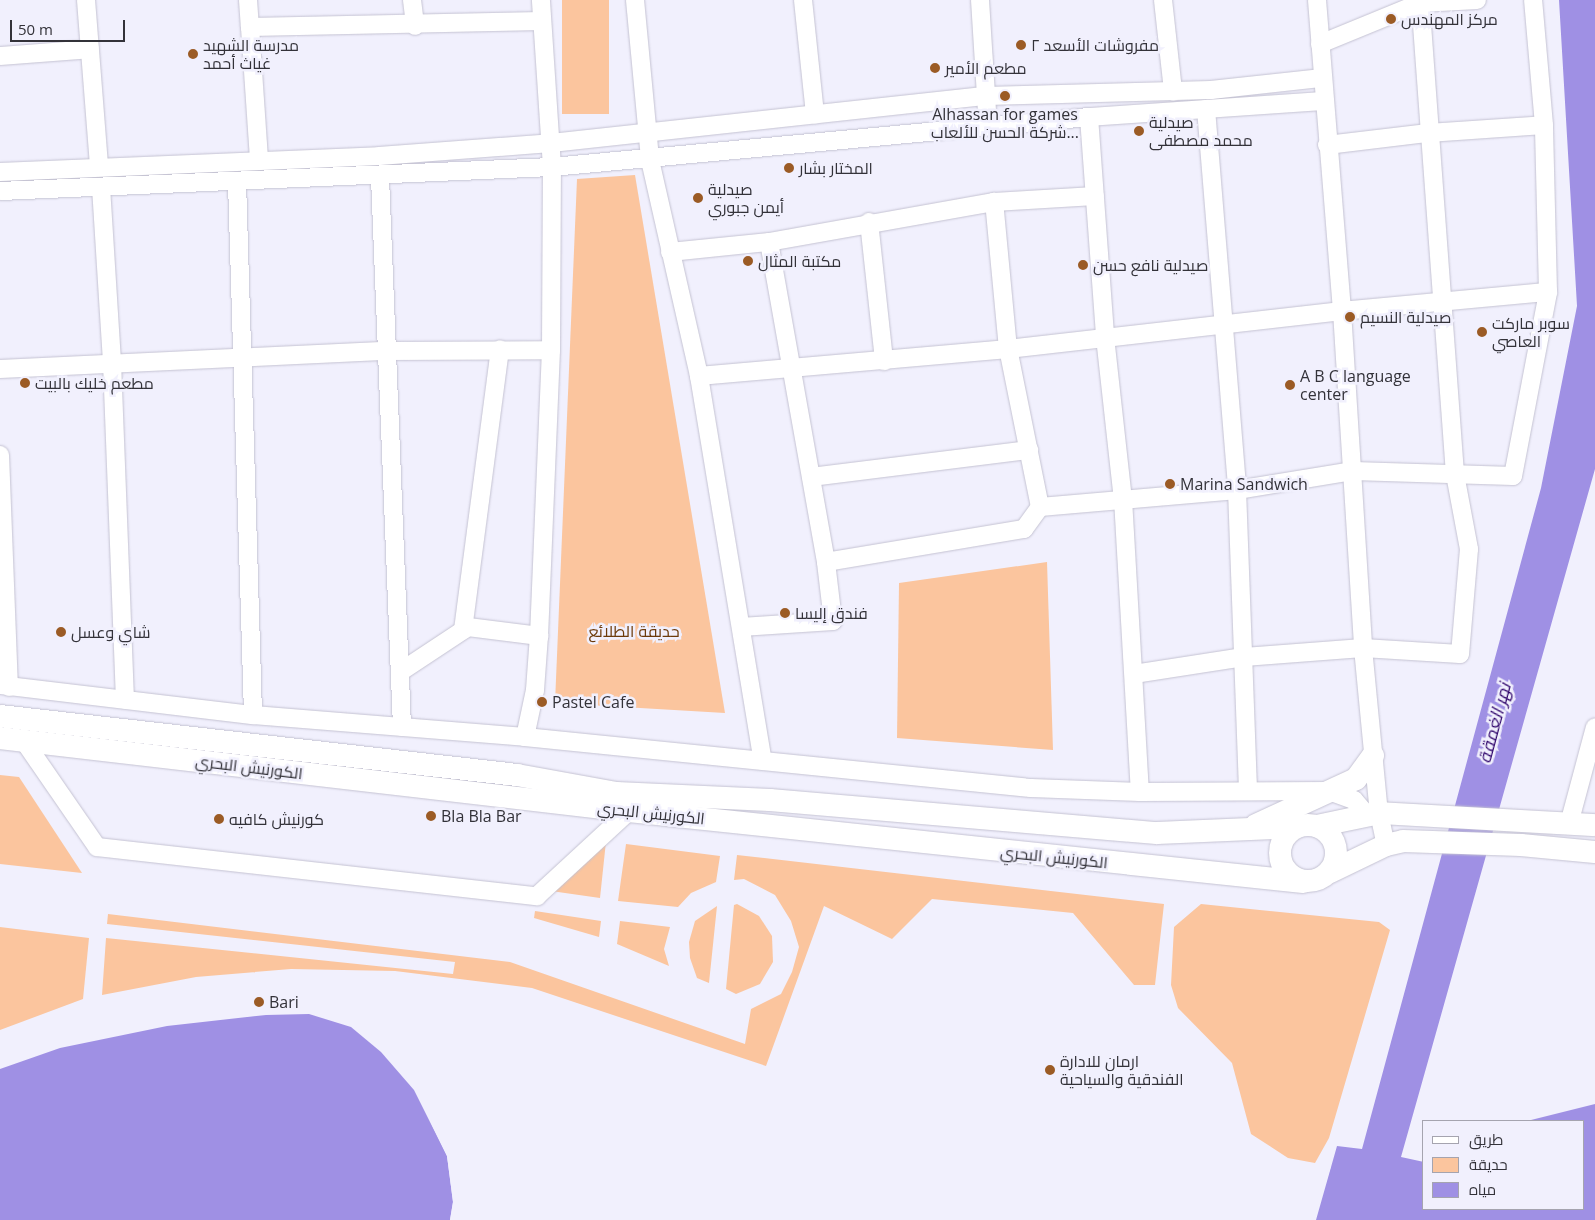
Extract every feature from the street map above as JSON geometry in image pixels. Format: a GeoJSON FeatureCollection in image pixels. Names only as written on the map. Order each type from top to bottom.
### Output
{"type":"FeatureCollection","features":[{"type":"Feature","properties":{"kind":"main road","name":"الكورنيش البحري"},"geometry":{"type":"LineString","coordinates":[[0,716],[518,775],[616,792],[770,800],[1157,833],[1243,831],[1307,826],[1372,813],[1595,825]]}},
{"type":"Feature","properties":{"kind":"main road","name":"الكورنيش البحري"},"geometry":{"type":"LineString","coordinates":[[0,738],[629,811],[1303,882]]}},
{"type":"Feature","properties":{"kind":"main road"},"geometry":{"type":"LineString","coordinates":[[1243,831],[1360,776],[1373,756]]}},
{"type":"Feature","properties":{"kind":"main road"},"geometry":{"type":"LineString","coordinates":[[1330,872],[1335,862],[1334,840],[1307,826],[1282,841],[1280,862],[1289,874],[1303,882],[1322,879],[1330,872],[1395,843],[1521,845],[1595,852]]}},
{"type":"Feature","properties":{"kind":"street"},"geometry":{"type":"LineString","coordinates":[[86,0],[99,166]]}},
{"type":"Feature","properties":{"kind":"street"},"geometry":{"type":"LineString","coordinates":[[248,0],[258,160]]}},
{"type":"Feature","properties":{"kind":"street"},"geometry":{"type":"LineString","coordinates":[[412,0],[415,26]]}},
{"type":"Feature","properties":{"kind":"street"},"geometry":{"type":"LineString","coordinates":[[525,737],[535,690],[539,636],[551,350],[552,167],[541,0]]}},
{"type":"Feature","properties":{"kind":"street"},"geometry":{"type":"LineString","coordinates":[[635,0],[650,160],[699,376],[764,761]]}},
{"type":"Feature","properties":{"kind":"street"},"geometry":{"type":"LineString","coordinates":[[803,0],[814,114]]}},
{"type":"Feature","properties":{"kind":"street"},"geometry":{"type":"LineString","coordinates":[[980,0],[988,127]]}},
{"type":"Feature","properties":{"kind":"street"},"geometry":{"type":"LineString","coordinates":[[1163,0],[1173,91]]}},
{"type":"Feature","properties":{"kind":"street"},"geometry":{"type":"LineString","coordinates":[[1317,0],[1342,311],[1363,648],[1373,756],[1372,813]]}},
{"type":"Feature","properties":{"kind":"street"},"geometry":{"type":"LineString","coordinates":[[1320,44],[1420,2],[1477,0]]}},
{"type":"Feature","properties":{"kind":"street"},"geometry":{"type":"LineString","coordinates":[[1040,507],[1237,490],[1353,471],[1513,476],[1548,292],[1544,125],[1533,0]]}},
{"type":"Feature","properties":{"kind":"street"},"geometry":{"type":"LineString","coordinates":[[1134,674],[1244,657],[1363,648],[1460,654],[1469,549],[1455,474],[1444,303],[1428,133],[1420,2]]}},
{"type":"Feature","properties":{"kind":"street"},"geometry":{"type":"LineString","coordinates":[[250,27],[415,26],[542,22]]}},
{"type":"Feature","properties":{"kind":"street"},"geometry":{"type":"LineString","coordinates":[[0,56],[90,49]]}},
{"type":"Feature","properties":{"kind":"street"},"geometry":{"type":"LineString","coordinates":[[0,172],[551,144],[646,132],[986,96],[1173,91],[1322,78]]}},
{"type":"Feature","properties":{"kind":"street"},"geometry":{"type":"LineString","coordinates":[[0,191],[380,177],[552,167],[650,160],[1089,118],[1324,101]]}},
{"type":"Feature","properties":{"kind":"street"},"geometry":{"type":"LineString","coordinates":[[1206,109],[1237,490],[1248,791]]}},
{"type":"Feature","properties":{"kind":"street"},"geometry":{"type":"LineString","coordinates":[[1089,118],[1105,337],[1124,499],[1140,792]]}},
{"type":"Feature","properties":{"kind":"street"},"geometry":{"type":"LineString","coordinates":[[1328,145],[1428,133],[1544,125]]}},
{"type":"Feature","properties":{"kind":"street"},"geometry":{"type":"LineString","coordinates":[[380,177],[402,727]]}},
{"type":"Feature","properties":{"kind":"street"},"geometry":{"type":"LineString","coordinates":[[237,181],[253,715]]}},
{"type":"Feature","properties":{"kind":"street"},"geometry":{"type":"LineString","coordinates":[[101,187],[112,362],[125,700]]}},
{"type":"Feature","properties":{"kind":"street"},"geometry":{"type":"LineString","coordinates":[[670,252],[769,242],[869,222],[994,202],[1095,196]]}},
{"type":"Feature","properties":{"kind":"street"},"geometry":{"type":"LineString","coordinates":[[826,562],[1024,529],[1040,507],[1008,349],[994,202]]}},
{"type":"Feature","properties":{"kind":"street"},"geometry":{"type":"LineString","coordinates":[[869,222],[884,362]]}},
{"type":"Feature","properties":{"kind":"street"},"geometry":{"type":"LineString","coordinates":[[741,627],[833,621],[826,562],[769,242]]}},
{"type":"Feature","properties":{"kind":"street"},"geometry":{"type":"LineString","coordinates":[[699,376],[884,362],[1105,337],[1223,326],[1342,311],[1548,292]]}},
{"type":"Feature","properties":{"kind":"street"},"geometry":{"type":"LineString","coordinates":[[463,630],[500,349]]}},
{"type":"Feature","properties":{"kind":"street"},"geometry":{"type":"LineString","coordinates":[[0,369],[112,362],[387,351],[551,350]]}},
{"type":"Feature","properties":{"kind":"street"},"geometry":{"type":"LineString","coordinates":[[811,477],[1028,450]]}},
{"type":"Feature","properties":{"kind":"street"},"geometry":{"type":"LineString","coordinates":[[0,455],[4,686],[253,715],[525,737],[1030,788],[1140,792],[1329,791],[1354,800],[1372,813],[1395,843]]}},
{"type":"Feature","properties":{"kind":"street"},"geometry":{"type":"LineString","coordinates":[[400,672],[468,627],[539,636]]}},
{"type":"Feature","properties":{"kind":"street"},"geometry":{"type":"LineString","coordinates":[[1569,824],[1595,727]]}},
{"type":"Feature","properties":{"kind":"street"},"geometry":{"type":"LineString","coordinates":[[24,741],[97,847],[538,896],[629,811]]}},
{"type":"Feature","properties":{"kind":"green space"},"geometry":{"type":"Polygon","coordinates":[[[562,0],[609,0],[609,114],[562,114],[562,0]]]}},
{"type":"Feature","properties":{"kind":"green space","name":"حديقة الطلائع"},"geometry":{"type":"Polygon","coordinates":[[[635,175],[725,713],[555,703],[577,179],[635,175]]]}},
{"type":"Feature","properties":{"kind":"green space"},"geometry":{"type":"Polygon","coordinates":[[[1047,562],[1053,750],[897,738],[899,583],[1047,562]]]}},
{"type":"Feature","properties":{"kind":"green space"},"geometry":{"type":"Polygon","coordinates":[[[0,775],[19,777],[82,873],[0,864],[0,775]]]}},
{"type":"Feature","properties":{"kind":"green space"},"geometry":{"type":"Polygon","coordinates":[[[607,832],[600,898],[544,890],[607,832]]]}},
{"type":"Feature","properties":{"kind":"green space"},"geometry":{"type":"Polygon","coordinates":[[[626,844],[720,856],[716,882],[691,893],[678,907],[618,901],[626,844]]]}},
{"type":"Feature","properties":{"kind":"green space"},"geometry":{"type":"Polygon","coordinates":[[[737,855],[1164,904],[1155,985],[1134,985],[1073,913],[932,899],[892,939],[824,906],[766,1066],[532,988],[395,971],[291,969],[196,977],[102,995],[106,938],[453,974],[455,962],[107,924],[108,914],[510,962],[745,1044],[751,1009],[781,994],[792,972],[799,947],[791,921],[775,895],[744,879],[734,880],[737,855]]]}},
{"type":"Feature","properties":{"kind":"green space"},"geometry":{"type":"Polygon","coordinates":[[[737,904],[759,916],[772,936],[773,962],[760,984],[736,994],[726,989],[734,905],[737,904]]]}},
{"type":"Feature","properties":{"kind":"green space"},"geometry":{"type":"Polygon","coordinates":[[[1201,904],[1379,922],[1390,930],[1329,1138],[1315,1163],[1288,1158],[1251,1134],[1232,1063],[1178,1008],[1171,985],[1174,927],[1201,904]]]}},
{"type":"Feature","properties":{"kind":"green space"},"geometry":{"type":"Polygon","coordinates":[[[717,906],[709,983],[697,978],[690,958],[689,942],[695,921],[717,906]]]}},
{"type":"Feature","properties":{"kind":"green space"},"geometry":{"type":"Polygon","coordinates":[[[535,911],[601,921],[599,937],[534,918],[535,911]]]}},
{"type":"Feature","properties":{"kind":"green space"},"geometry":{"type":"Polygon","coordinates":[[[620,921],[670,927],[664,949],[669,966],[617,944],[620,921]]]}},
{"type":"Feature","properties":{"kind":"green space"},"geometry":{"type":"Polygon","coordinates":[[[0,927],[89,938],[83,999],[0,1030],[0,927]]]}},
{"type":"Feature","properties":{"kind":"water","name":"نهر الغمقة"},"geometry":{"type":"Polygon","coordinates":[[[1559,0],[1595,0],[1595,469],[1401,1157],[1422,1162],[1422,1210],[1585,1210],[1585,1120],[1531,1120],[1595,1104],[1595,1220],[1316,1220],[1337,1146],[1362,1149],[1541,488],[1577,306],[1559,0]]]}},
{"type":"Feature","properties":{"kind":"water"},"geometry":{"type":"Polygon","coordinates":[[[309,1014],[351,1027],[381,1052],[414,1090],[447,1156],[453,1202],[450,1220],[0,1220],[0,1069],[60,1048],[167,1026],[266,1015],[309,1014]]]}},
{"type":"Feature","properties":{"kind":"pier"},"geometry":{"type":"Polygon","coordinates":[[[430,1121],[449,1155],[455,1202],[453,1220],[450,1220],[453,1202],[447,1156],[430,1121]]]}},
{"type":"Feature","properties":{"kind":"pier"},"geometry":{"type":"Polygon","coordinates":[[[1329,1166],[1331,1166],[1314,1220],[1314,1219],[1329,1166]]]}},
{"type":"Feature","properties":{"kind":"place","name":"مركز المهندس"},"geometry":{"type":"Point","coordinates":[1391,19]}},
{"type":"Feature","properties":{"kind":"place","name":"مفروشات الأسعد ٢"},"geometry":{"type":"Point","coordinates":[1021,45]}},
{"type":"Feature","properties":{"kind":"place","name":"مدرسة الشهيد غياث أحمد"},"geometry":{"type":"Point","coordinates":[193,54]}},
{"type":"Feature","properties":{"kind":"place","name":"مطعم الأمير"},"geometry":{"type":"Point","coordinates":[935,68]}},
{"type":"Feature","properties":{"kind":"place","name":"Alhassan for games شركة الحسن للألعاب..."},"geometry":{"type":"Point","coordinates":[1005,96]}},
{"type":"Feature","properties":{"kind":"place","name":"صيدلية محمد مصطفى"},"geometry":{"type":"Point","coordinates":[1139,131]}},
{"type":"Feature","properties":{"kind":"place","name":"المختار بشار"},"geometry":{"type":"Point","coordinates":[789,168]}},
{"type":"Feature","properties":{"kind":"place","name":"صيدلية أيمن جبوري"},"geometry":{"type":"Point","coordinates":[698,198]}},
{"type":"Feature","properties":{"kind":"place","name":"مكتبة المثال"},"geometry":{"type":"Point","coordinates":[748,261]}},
{"type":"Feature","properties":{"kind":"place","name":"صيدلية نافع حسن"},"geometry":{"type":"Point","coordinates":[1083,265]}},
{"type":"Feature","properties":{"kind":"place","name":"صيدلية النسيم"},"geometry":{"type":"Point","coordinates":[1350,317]}},
{"type":"Feature","properties":{"kind":"place","name":"سوبر ماركت العاصي"},"geometry":{"type":"Point","coordinates":[1482,332]}},
{"type":"Feature","properties":{"kind":"place","name":"مطعم خليك بالبيت"},"geometry":{"type":"Point","coordinates":[25,383]}},
{"type":"Feature","properties":{"kind":"place","name":"A B C language center"},"geometry":{"type":"Point","coordinates":[1290,385]}},
{"type":"Feature","properties":{"kind":"place","name":"Marina Sandwich"},"geometry":{"type":"Point","coordinates":[1170,484]}},
{"type":"Feature","properties":{"kind":"place","name":"فندق إليسا"},"geometry":{"type":"Point","coordinates":[785,613]}},
{"type":"Feature","properties":{"kind":"place","name":"شاي وعسل"},"geometry":{"type":"Point","coordinates":[61,632]}},
{"type":"Feature","properties":{"kind":"place","name":"Pastel Cafe"},"geometry":{"type":"Point","coordinates":[542,702]}},
{"type":"Feature","properties":{"kind":"place","name":"Bla Bla Bar"},"geometry":{"type":"Point","coordinates":[431,816]}},
{"type":"Feature","properties":{"kind":"place","name":"كورنيش كافيه"},"geometry":{"type":"Point","coordinates":[219,819]}},
{"type":"Feature","properties":{"kind":"place","name":"Bari"},"geometry":{"type":"Point","coordinates":[259,1002]}},
{"type":"Feature","properties":{"kind":"place","name":"ارمان للادارة الفندقية والسياحية"},"geometry":{"type":"Point","coordinates":[1050,1070]}}]}
